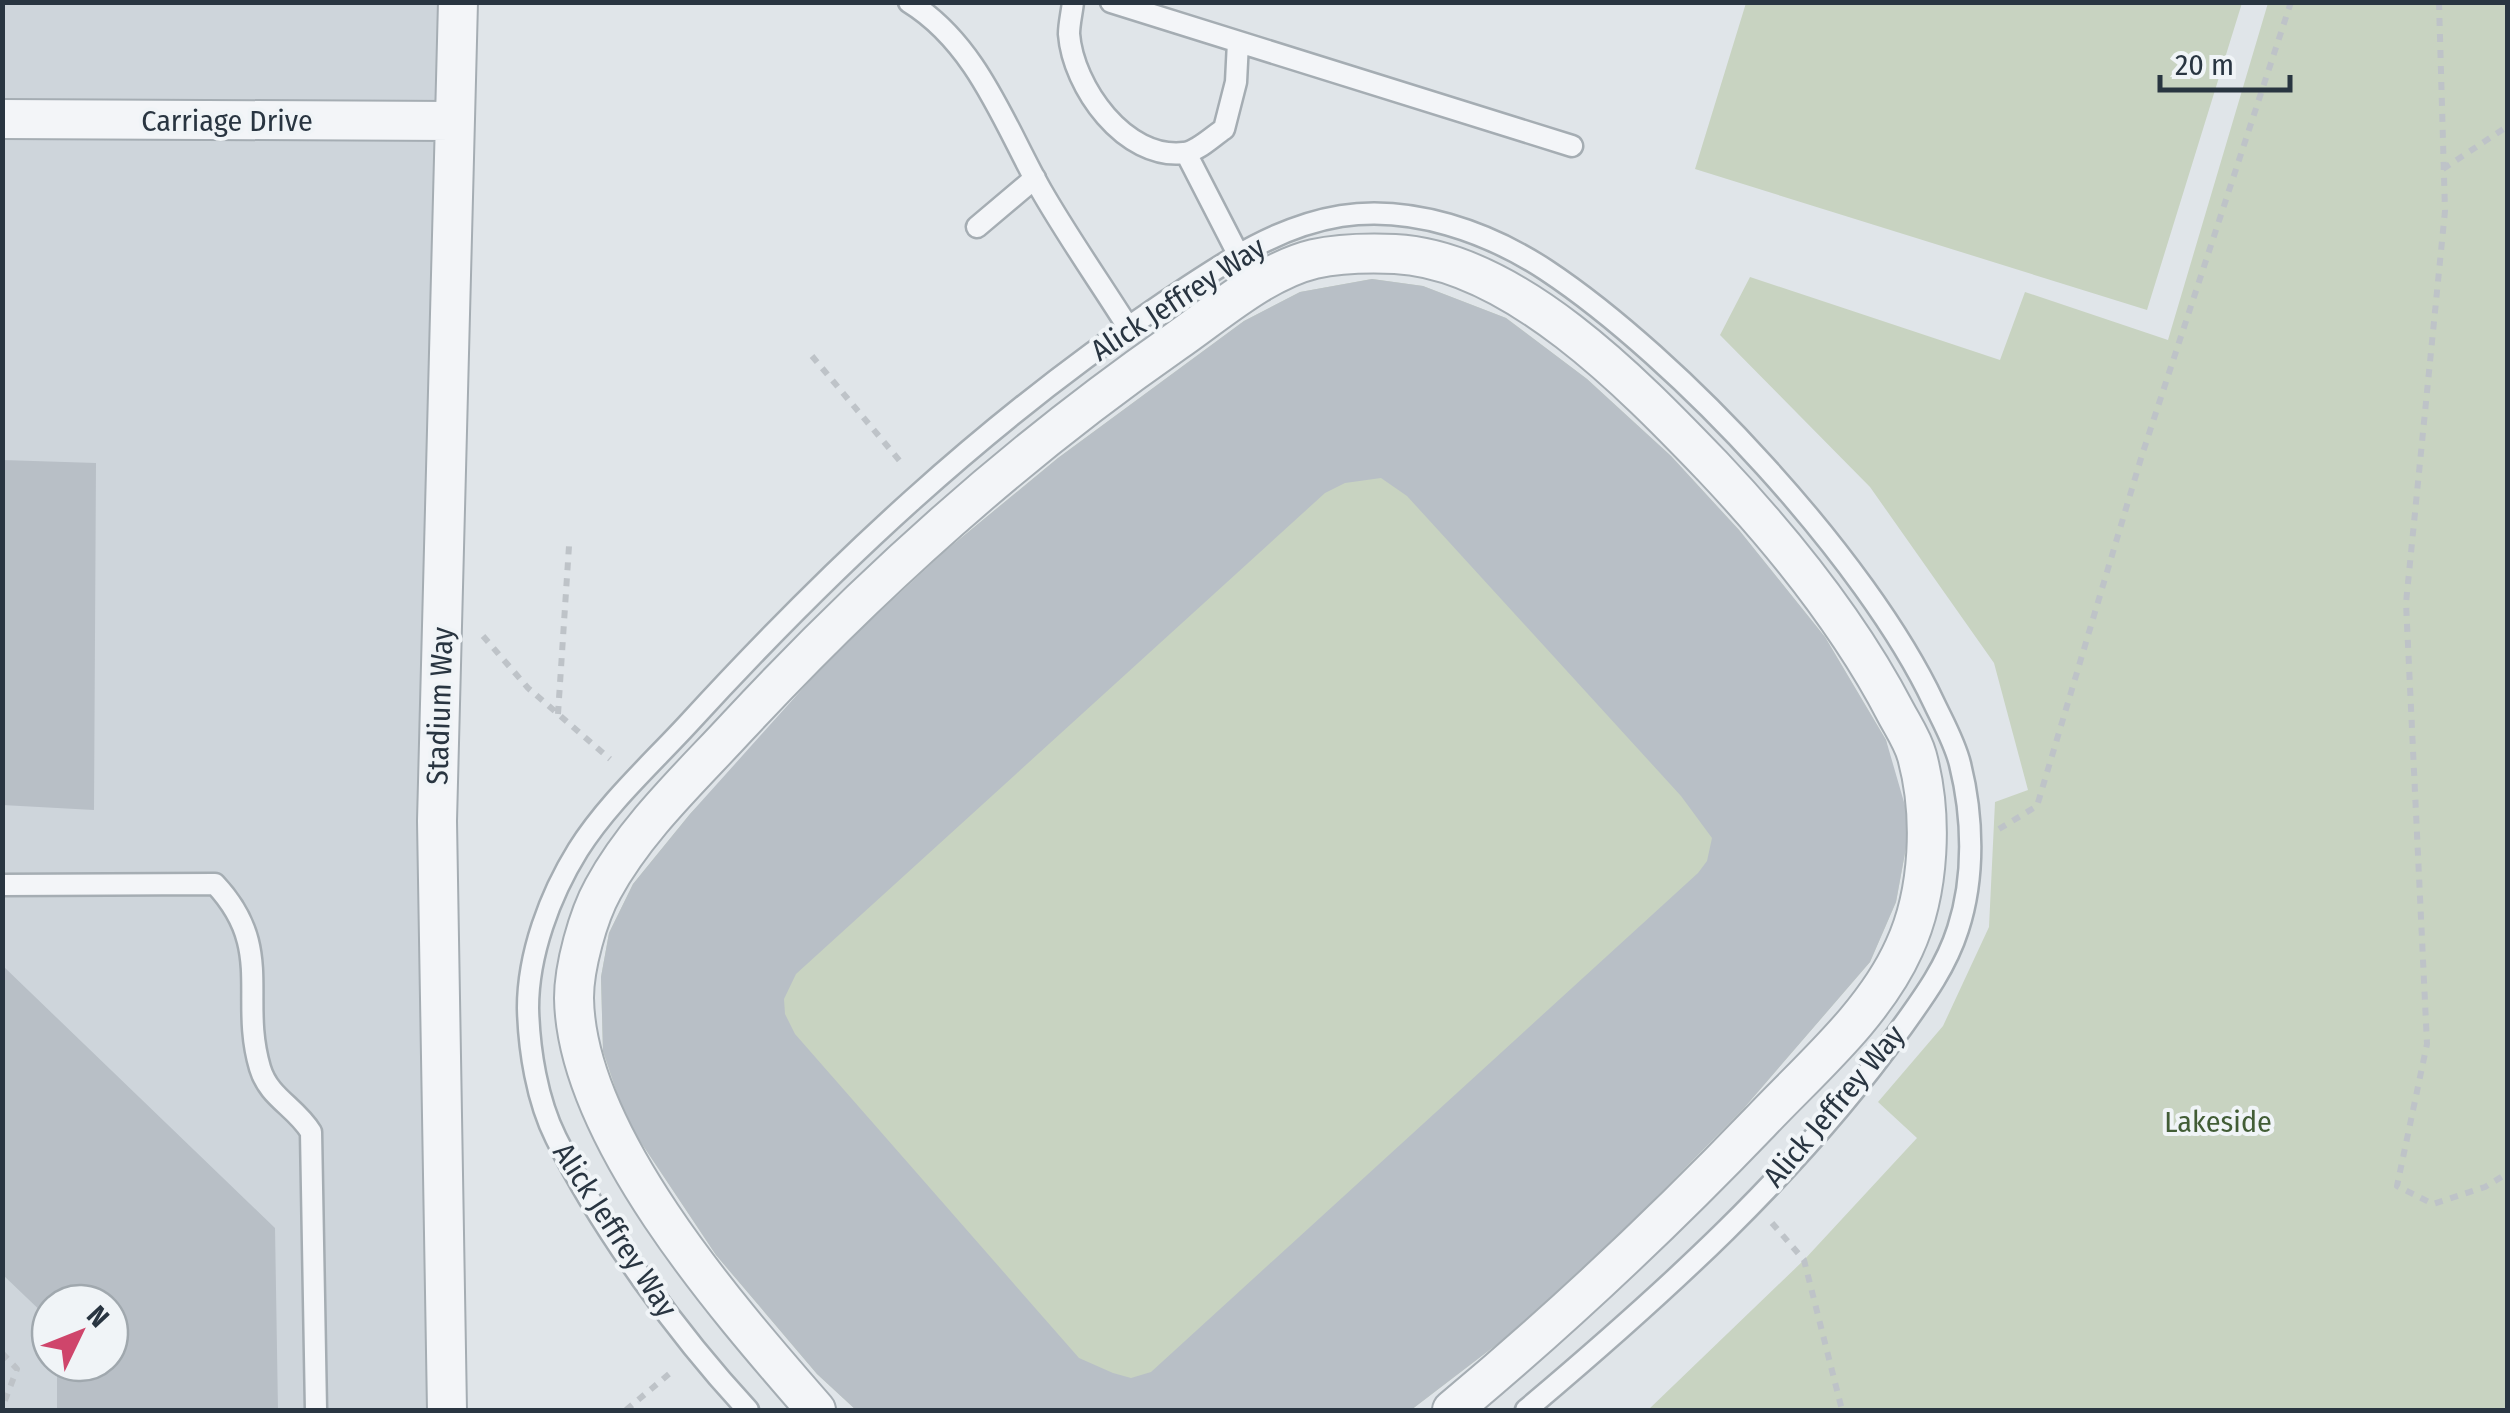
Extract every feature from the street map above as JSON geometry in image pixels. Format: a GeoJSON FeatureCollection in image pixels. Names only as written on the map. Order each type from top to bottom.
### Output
{"type":"FeatureCollection","features":[{"type":"Feature","properties":{"kind":"street","name":"Stadium Way"},"geometry":{"type":"LineString","coordinates":[[447,1410],[438,821],[452,121],[458,2]]}},
{"type":"Feature","properties":{"kind":"street","name":"Carriage Drive"},"geometry":{"type":"LineString","coordinates":[[2,119],[452,121]]}},
{"type":"Feature","properties":{"kind":"street"},"geometry":{"type":"LineString","coordinates":[[816,1410],[714,1290],[628,1160],[578,1054],[573,988],[600,892],[664,806],[775,686],[982,487],[1134,371],[1252,288],[1312,260],[1399,254],[1478,274],[1550,320],[1647,398],[1738,493],[1826,601],[1874,672],[1916,752],[1926,825],[1922,893],[1904,948],[1872,1002],[1692,1194],[1534,1341],[1452,1410]]}},
{"type":"Feature","properties":{"kind":"lane"},"geometry":{"type":"LineString","coordinates":[[909,2],[954,40],[1001,110],[1035,178],[1128,327]]}},
{"type":"Feature","properties":{"kind":"lane"},"geometry":{"type":"LineString","coordinates":[[1073,2],[1069,35],[1088,89],[1106,117],[1129,140],[1152,150],[1186,153],[1224,129],[1236,82],[1238,42]]}},
{"type":"Feature","properties":{"kind":"lane"},"geometry":{"type":"LineString","coordinates":[[1110,2],[1572,146]]}},
{"type":"Feature","properties":{"kind":"lane"},"geometry":{"type":"LineString","coordinates":[[1186,153],[1238,254]]}},
{"type":"Feature","properties":{"kind":"lane"},"geometry":{"type":"LineString","coordinates":[[976,226],[1035,178]]}},
{"type":"Feature","properties":{"kind":"lane","name":"Alick Jeffrey Way"},"geometry":{"type":"LineString","coordinates":[[748,1410],[696,1352],[635,1268],[552,1133],[534,1066],[528,1000],[544,916],[580,846],[785,618],[922,488],[1128,327],[1238,254],[1273,236],[1343,216],[1414,215],[1478,234],[1546,270],[1641,346],[1824,534],[1914,660],[1959,758],[1972,845],[1960,926],[1934,982],[1864,1080],[1753,1201],[1598,1350],[1526,1410]]}},
{"type":"Feature","properties":{"kind":"lane"},"geometry":{"type":"LineString","coordinates":[[2,885],[215,884],[235,905],[249,937],[258,1064],[270,1094],[298,1111],[311,1132],[316,1410]]}},
{"type":"Feature","properties":{"kind":"path"},"geometry":{"type":"LineString","coordinates":[[1972,845],[2037,806],[2142,455],[2292,2]]}},
{"type":"Feature","properties":{"kind":"path"},"geometry":{"type":"LineString","coordinates":[[2439,2],[2445,212],[2406,603],[2427,1044],[2397,1186],[2433,1204],[2485,1186],[2508,1173]]}},
{"type":"Feature","properties":{"kind":"path"},"geometry":{"type":"LineString","coordinates":[[2443,169],[2508,126]]}},
{"type":"Feature","properties":{"kind":"path"},"geometry":{"type":"LineString","coordinates":[[812,356],[922,488]]}},
{"type":"Feature","properties":{"kind":"path"},"geometry":{"type":"LineString","coordinates":[[558,714],[570,546]]}},
{"type":"Feature","properties":{"kind":"path"},"geometry":{"type":"LineString","coordinates":[[444,590],[528,688],[636,781]]}},
{"type":"Feature","properties":{"kind":"path"},"geometry":{"type":"LineString","coordinates":[[1753,1201],[1804,1260],[1842,1410]]}},
{"type":"Feature","properties":{"kind":"path"},"geometry":{"type":"LineString","coordinates":[[2,1353],[17,1369],[2,1408]]}},
{"type":"Feature","properties":{"kind":"shaded area"},"geometry":{"type":"Polygon","coordinates":[[[3,3],[458,3],[447,1410],[3,1410],[3,3]]]}},
{"type":"Feature","properties":{"kind":"green space"},"geometry":{"type":"Polygon","coordinates":[[[1746,3],[2242,3],[2147,310],[1695,169],[1746,3]]]}},
{"type":"Feature","properties":{"kind":"green space","name":"Lakeside"},"geometry":{"type":"Polygon","coordinates":[[[2268,3],[2507,3],[2507,1410],[1648,1410],[1804,1260],[1917,1138],[1878,1102],[1943,1026],[1989,927],[1995,802],[2028,790],[1994,663],[1870,487],[1720,335],[1750,277],[2000,360],[2025,292],[2168,340],[2268,3]]]}},
{"type":"Feature","properties":{"kind":"green space"},"geometry":{"type":"Polygon","coordinates":[[[1372,279],[1423,286],[1506,318],[1587,379],[1671,456],[1739,530],[1825,637],[1886,740],[1907,842],[1896,902],[1870,962],[1744,1108],[1627,1227],[1513,1332],[1411,1410],[856,1410],[817,1374],[716,1255],[626,1120],[603,1051],[601,977],[609,933],[633,884],[690,814],[944,552],[1058,458],[1244,321],[1300,292],[1372,279]]]}},
{"type":"Feature","properties":{"kind":"building"},"geometry":{"type":"Polygon","coordinates":[[[1372,279],[1423,286],[1506,318],[1587,379],[1671,456],[1739,530],[1825,637],[1886,740],[1906,809],[1907,842],[1896,902],[1870,962],[1744,1108],[1627,1227],[1513,1332],[1411,1410],[856,1410],[817,1374],[716,1255],[626,1120],[603,1051],[601,977],[609,933],[633,884],[690,814],[831,657],[944,552],[1058,458],[1244,321],[1300,292],[1372,279]],[[1381,478],[1345,483],[1325,493],[796,974],[784,999],[785,1014],[795,1034],[1079,1358],[1113,1373],[1131,1378],[1151,1372],[1707,861],[1712,838],[1681,796],[1407,496],[1381,478]]]}},
{"type":"Feature","properties":{"kind":"building"},"geometry":{"type":"Polygon","coordinates":[[[2,460],[96,463],[94,810],[2,805],[2,460]]]}},
{"type":"Feature","properties":{"kind":"building"},"geometry":{"type":"Polygon","coordinates":[[[2,965],[275,1228],[278,1410],[57,1410],[57,1383],[130,1383],[130,1283],[30,1283],[30,1301],[2,1274],[2,965]]]}}]}
